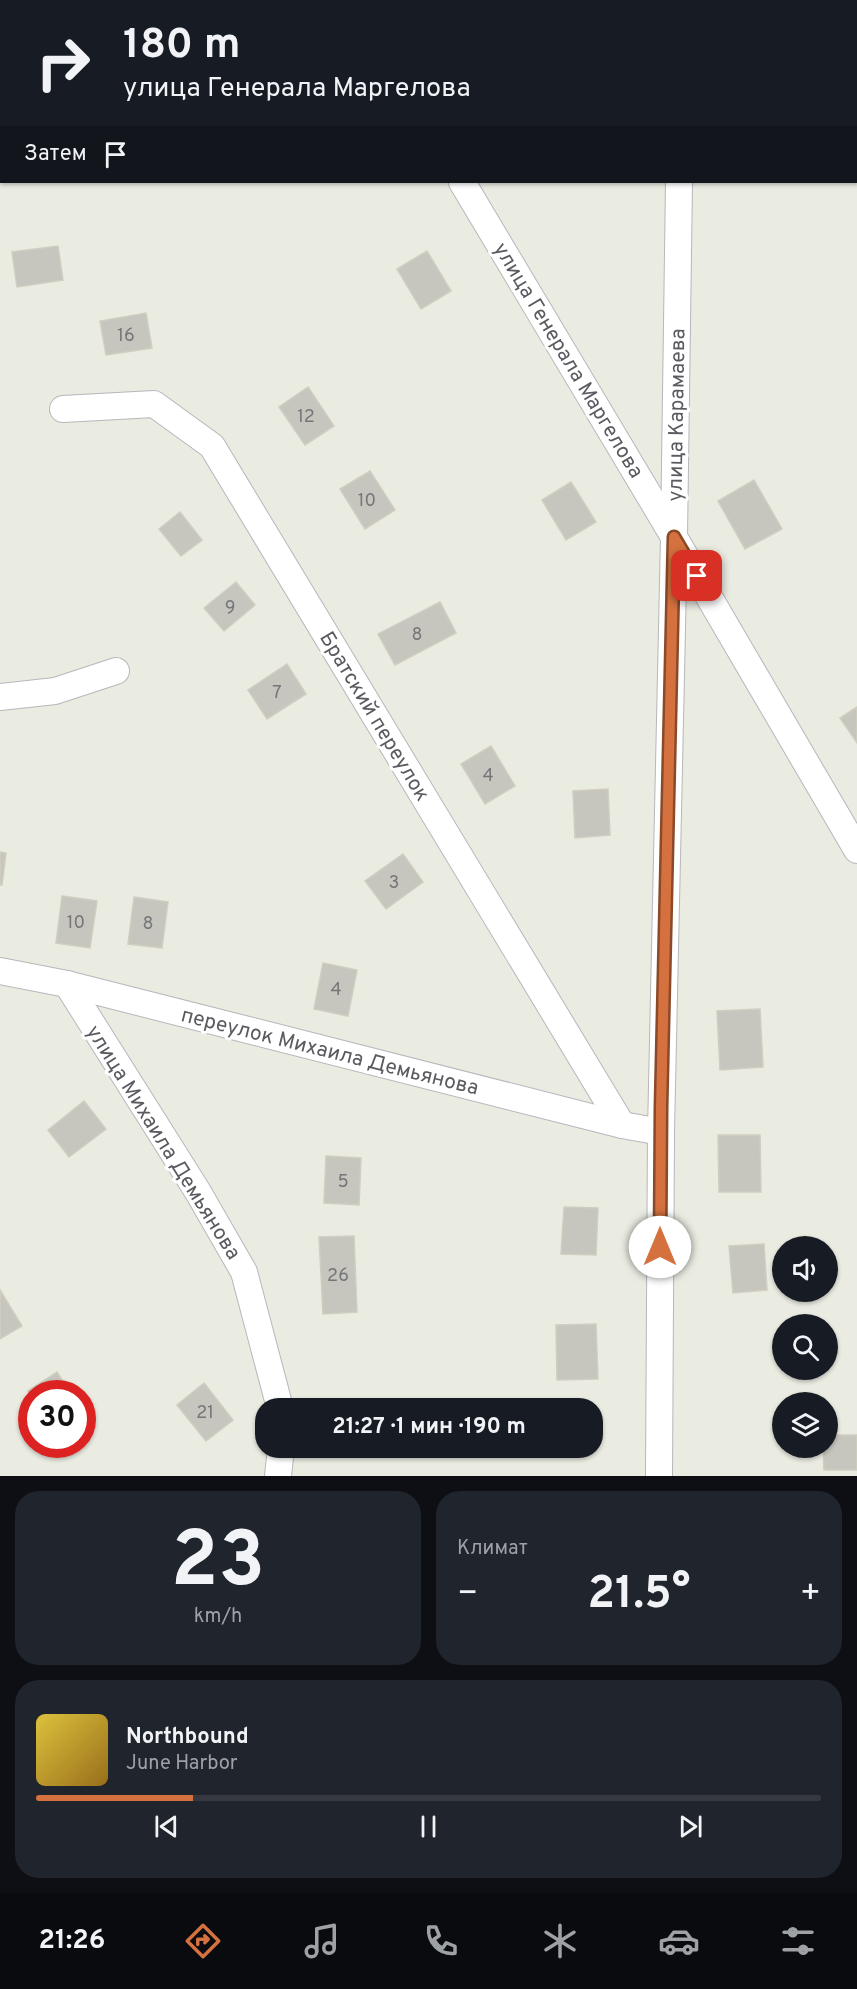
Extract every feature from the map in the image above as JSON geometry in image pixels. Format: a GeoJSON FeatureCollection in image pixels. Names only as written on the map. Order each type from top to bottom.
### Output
{"type":"FeatureCollection","features":[{"type":"Feature","properties":{"kind":"street","name":"улица Генерала Маргелова"},"geometry":{"type":"LineString","coordinates":[[463,183],[857,850]]}},
{"type":"Feature","properties":{"kind":"street","name":"улица Карамаева"},"geometry":{"type":"LineString","coordinates":[[659,1476],[661,1132],[679,183]]}},
{"type":"Feature","properties":{"kind":"street","name":"Братский переулок"},"geometry":{"type":"LineString","coordinates":[[63,409],[154,404],[212,446],[622,1125]]}},
{"type":"Feature","properties":{"kind":"street"},"geometry":{"type":"LineString","coordinates":[[0,697],[55,691],[116,671]]}},
{"type":"Feature","properties":{"kind":"street","name":"переулок Михаила Демьянова"},"geometry":{"type":"LineString","coordinates":[[0,971],[67,984],[622,1125],[661,1132]]}},
{"type":"Feature","properties":{"kind":"street","name":"улица Михаила Демьянова"},"geometry":{"type":"LineString","coordinates":[[67,984],[198,1192],[244,1272],[277,1398]]}},
{"type":"Feature","properties":{"kind":"street"},"geometry":{"type":"LineString","coordinates":[[278,1476],[280,1458]]}},
{"type":"Feature","properties":{"kind":"building"},"geometry":{"type":"Polygon","coordinates":[[[58,246],[63,280],[17,287],[12,252],[58,246]]]}},
{"type":"Feature","properties":{"kind":"building"},"geometry":{"type":"Polygon","coordinates":[[[427,251],[451,291],[421,309],[397,269],[427,251]]]}},
{"type":"Feature","properties":{"kind":"building"},"geometry":{"type":"Polygon","coordinates":[[[146,313],[152,348],[106,355],[100,321],[146,313]]]}},
{"type":"Feature","properties":{"kind":"building"},"geometry":{"type":"Polygon","coordinates":[[[308,387],[334,426],[305,445],[279,407],[308,387]]]}},
{"type":"Feature","properties":{"kind":"building"},"geometry":{"type":"Polygon","coordinates":[[[370,471],[395,510],[365,529],[340,489],[370,471]]]}},
{"type":"Feature","properties":{"kind":"building"},"geometry":{"type":"Polygon","coordinates":[[[754,480],[782,529],[745,549],[718,501],[754,480]]]}},
{"type":"Feature","properties":{"kind":"building"},"geometry":{"type":"Polygon","coordinates":[[[571,482],[596,522],[566,540],[542,500],[571,482]]]}},
{"type":"Feature","properties":{"kind":"building"},"geometry":{"type":"Polygon","coordinates":[[[180,512],[202,540],[181,556],[159,529],[180,512]]]}},
{"type":"Feature","properties":{"kind":"building"},"geometry":{"type":"Polygon","coordinates":[[[236,582],[255,605],[224,631],[204,608],[236,582]]]}},
{"type":"Feature","properties":{"kind":"building"},"geometry":{"type":"Polygon","coordinates":[[[440,602],[456,633],[395,665],[378,634],[440,602]]]}},
{"type":"Feature","properties":{"kind":"building"},"geometry":{"type":"Polygon","coordinates":[[[287,664],[306,694],[267,719],[248,690],[287,664]]]}},
{"type":"Feature","properties":{"kind":"building"},"geometry":{"type":"Polygon","coordinates":[[[857,707],[857,743],[840,718],[857,707]]]}},
{"type":"Feature","properties":{"kind":"building"},"geometry":{"type":"Polygon","coordinates":[[[491,746],[515,786],[485,804],[461,764],[491,746]]]}},
{"type":"Feature","properties":{"kind":"building"},"geometry":{"type":"Polygon","coordinates":[[[608,789],[610,835],[575,838],[573,791],[608,789]]]}},
{"type":"Feature","properties":{"kind":"building"},"geometry":{"type":"Polygon","coordinates":[[[0,852],[6,853],[2,885],[0,885],[0,852]]]}},
{"type":"Feature","properties":{"kind":"building"},"geometry":{"type":"Polygon","coordinates":[[[403,854],[423,882],[386,909],[365,881],[403,854]]]}},
{"type":"Feature","properties":{"kind":"building"},"geometry":{"type":"Polygon","coordinates":[[[62,896],[97,901],[90,948],[56,943],[62,896]]]}},
{"type":"Feature","properties":{"kind":"building"},"geometry":{"type":"Polygon","coordinates":[[[134,897],[168,902],[162,948],[128,944],[134,897]]]}},
{"type":"Feature","properties":{"kind":"building"},"geometry":{"type":"Polygon","coordinates":[[[323,963],[357,970],[348,1016],[314,1009],[323,963]]]}},
{"type":"Feature","properties":{"kind":"building"},"geometry":{"type":"Polygon","coordinates":[[[760,1009],[763,1067],[720,1070],[717,1011],[760,1009]]]}},
{"type":"Feature","properties":{"kind":"building"},"geometry":{"type":"Polygon","coordinates":[[[84,1101],[106,1129],[69,1157],[48,1130],[84,1101]]]}},
{"type":"Feature","properties":{"kind":"building"},"geometry":{"type":"Polygon","coordinates":[[[718,1135],[760,1135],[761,1192],[719,1192],[718,1135]]]}},
{"type":"Feature","properties":{"kind":"building"},"geometry":{"type":"Polygon","coordinates":[[[326,1156],[361,1158],[359,1205],[324,1203],[326,1156]]]}},
{"type":"Feature","properties":{"kind":"building"},"geometry":{"type":"Polygon","coordinates":[[[564,1207],[598,1208],[596,1255],[561,1254],[564,1207]]]}},
{"type":"Feature","properties":{"kind":"building"},"geometry":{"type":"Polygon","coordinates":[[[354,1236],[357,1312],[323,1314],[319,1237],[354,1236]]]}},
{"type":"Feature","properties":{"kind":"building"},"geometry":{"type":"Polygon","coordinates":[[[764,1244],[767,1290],[733,1293],[729,1246],[764,1244]]]}},
{"type":"Feature","properties":{"kind":"building"},"geometry":{"type":"Polygon","coordinates":[[[0,1290],[22,1326],[0,1339],[0,1290]]]}},
{"type":"Feature","properties":{"kind":"building"},"geometry":{"type":"Polygon","coordinates":[[[596,1324],[598,1379],[557,1380],[556,1325],[596,1324]]]}},
{"type":"Feature","properties":{"kind":"building"},"geometry":{"type":"Polygon","coordinates":[[[57,1372],[62,1380],[45,1380],[57,1372]]]}},
{"type":"Feature","properties":{"kind":"building"},"geometry":{"type":"Polygon","coordinates":[[[204,1383],[233,1420],[206,1441],[177,1405],[204,1383]]]}},
{"type":"Feature","properties":{"kind":"building"},"geometry":{"type":"Polygon","coordinates":[[[838,1435],[857,1435],[857,1470],[824,1470],[823,1458],[838,1458],[838,1435]]]}},
{"type":"Feature","properties":{"kind":"route"},"geometry":{"type":"LineString","coordinates":[[660,1247],[674,537],[697,576]]}}]}
